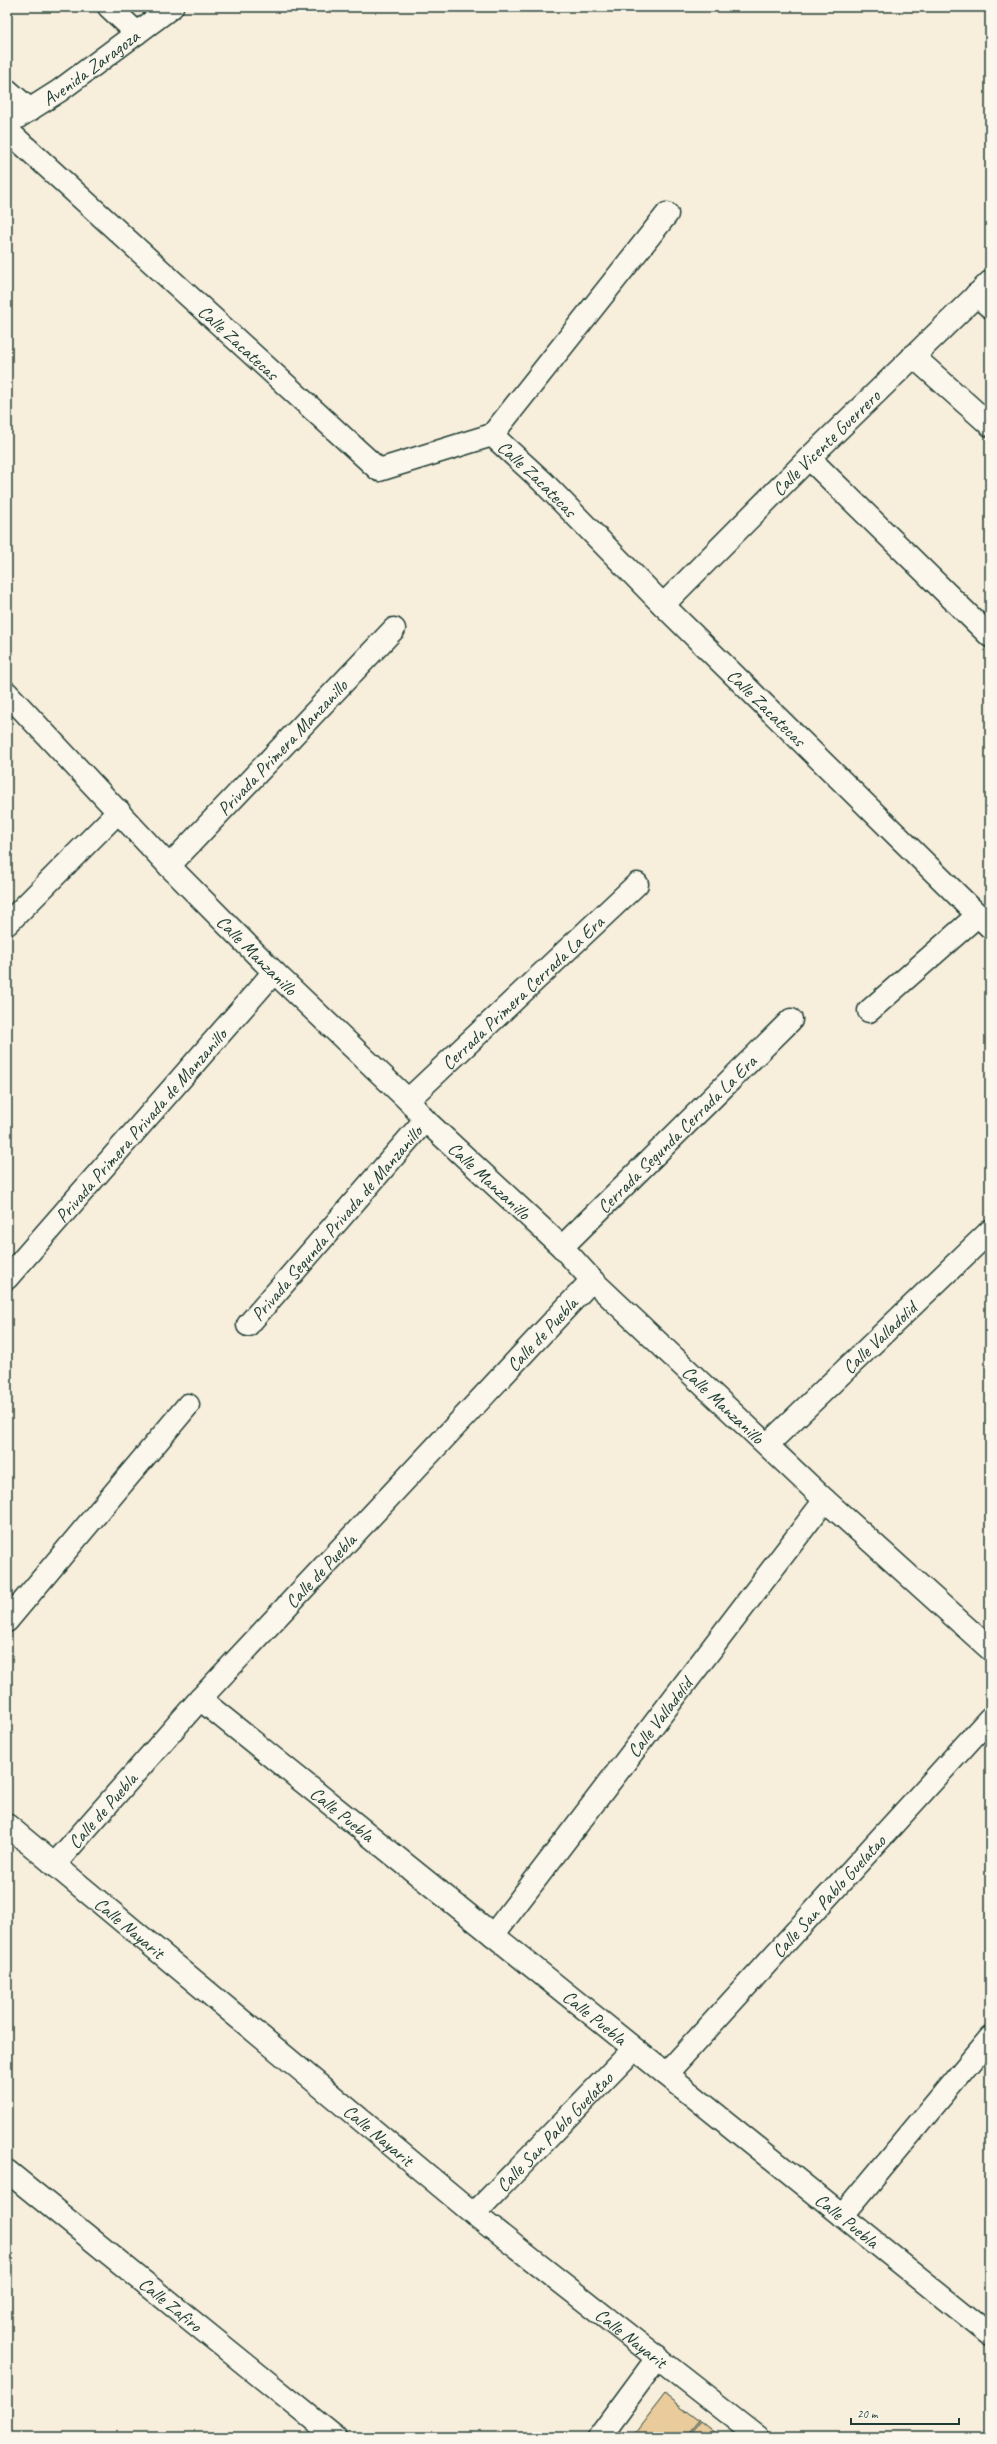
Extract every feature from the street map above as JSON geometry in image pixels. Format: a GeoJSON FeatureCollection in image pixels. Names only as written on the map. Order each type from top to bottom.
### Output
{"type":"FeatureCollection","features":[{"type":"Feature","properties":{"kind":"street"},"geometry":{"type":"LineString","coordinates":[[109,7],[137,33]]}},
{"type":"Feature","properties":{"kind":"street","name":"Avenida Zaragoza"},"geometry":{"type":"LineString","coordinates":[[7,124],[59,91],[172,7]]}},
{"type":"Feature","properties":{"kind":"street"},"geometry":{"type":"LineString","coordinates":[[7,90],[30,110]]}},
{"type":"Feature","properties":{"kind":"street","name":"Calle Zacatecas"},"geometry":{"type":"LineString","coordinates":[[7,130],[379,470],[492,435],[542,481],[663,605],[984,921]]}},
{"type":"Feature","properties":{"kind":"street"},"geometry":{"type":"LineString","coordinates":[[492,435],[667,214]]}},
{"type":"Feature","properties":{"kind":"street","name":"Calle Vicente Guerrero"},"geometry":{"type":"LineString","coordinates":[[663,605],[913,356],[985,295]]}},
{"type":"Feature","properties":{"kind":"street"},"geometry":{"type":"LineString","coordinates":[[913,356],[990,425]]}},
{"type":"Feature","properties":{"kind":"street"},"geometry":{"type":"LineString","coordinates":[[809,458],[990,636]]}},
{"type":"Feature","properties":{"kind":"street","name":"Privada Primera Manzanillo"},"geometry":{"type":"LineString","coordinates":[[169,866],[394,629]]}},
{"type":"Feature","properties":{"kind":"street","name":"Calle Manzanillo"},"geometry":{"type":"LineString","coordinates":[[7,693],[169,866],[274,972],[408,1100],[425,1120],[562,1247],[592,1280],[768,1444],[825,1500],[990,1649]]}},
{"type":"Feature","properties":{"kind":"street"},"geometry":{"type":"LineString","coordinates":[[7,924],[119,811]]}},
{"type":"Feature","properties":{"kind":"street","name":"Cerrada Primera Cerrada La Era"},"geometry":{"type":"LineString","coordinates":[[408,1100],[637,884]]}},
{"type":"Feature","properties":{"kind":"street"},"geometry":{"type":"LineString","coordinates":[[870,1011],[984,921]]}},
{"type":"Feature","properties":{"kind":"street","name":"Privada Primera Privada de Manzanillo"},"geometry":{"type":"LineString","coordinates":[[7,1278],[274,972]]}},
{"type":"Feature","properties":{"kind":"street","name":"Cerrada Segunda Cerrada La Era"},"geometry":{"type":"LineString","coordinates":[[562,1247],[790,1020]]}},
{"type":"Feature","properties":{"kind":"street","name":"Privada Segunda Privada de Manzanillo"},"geometry":{"type":"LineString","coordinates":[[248,1325],[425,1120]]}},
{"type":"Feature","properties":{"kind":"street","name":"Calle Valladolid"},"geometry":{"type":"LineString","coordinates":[[768,1444],[990,1231]]}},
{"type":"Feature","properties":{"kind":"street","name":"Calle de Puebla"},"geometry":{"type":"LineString","coordinates":[[54,1866],[200,1699],[592,1280]]}},
{"type":"Feature","properties":{"kind":"street"},"geometry":{"type":"LineString","coordinates":[[7,1621],[188,1405]]}},
{"type":"Feature","properties":{"kind":"street","name":"Calle Valladolid"},"geometry":{"type":"LineString","coordinates":[[493,1935],[825,1500]]}},
{"type":"Feature","properties":{"kind":"street","name":"Calle Puebla"},"geometry":{"type":"LineString","coordinates":[[200,1699],[990,2335]]}},
{"type":"Feature","properties":{"kind":"street","name":"Calle San Pablo Guelatao"},"geometry":{"type":"LineString","coordinates":[[666,2074],[990,1718]]}},
{"type":"Feature","properties":{"kind":"street","name":"Calle Nayarit"},"geometry":{"type":"LineString","coordinates":[[7,1825],[54,1866],[474,2214],[758,2437]]}},
{"type":"Feature","properties":{"kind":"street"},"geometry":{"type":"LineString","coordinates":[[842,2216],[990,2038]]}},
{"type":"Feature","properties":{"kind":"street","name":"Calle San Pablo Guelatao"},"geometry":{"type":"LineString","coordinates":[[474,2214],[634,2049]]}},
{"type":"Feature","properties":{"kind":"street","name":"Calle Zafiro"},"geometry":{"type":"LineString","coordinates":[[7,2171],[335,2437]]}},
{"type":"Feature","properties":{"kind":"street"},"geometry":{"type":"LineString","coordinates":[[599,2437],[658,2357]]}},
{"type":"Feature","properties":{"kind":"building"},"geometry":{"type":"Polygon","coordinates":[[[665,2394],[700,2421],[687,2437],[632,2437],[665,2394]]]}},
{"type":"Feature","properties":{"kind":"building"},"geometry":{"type":"Polygon","coordinates":[[[701,2422],[720,2437],[689,2437],[701,2422]]]}}]}
